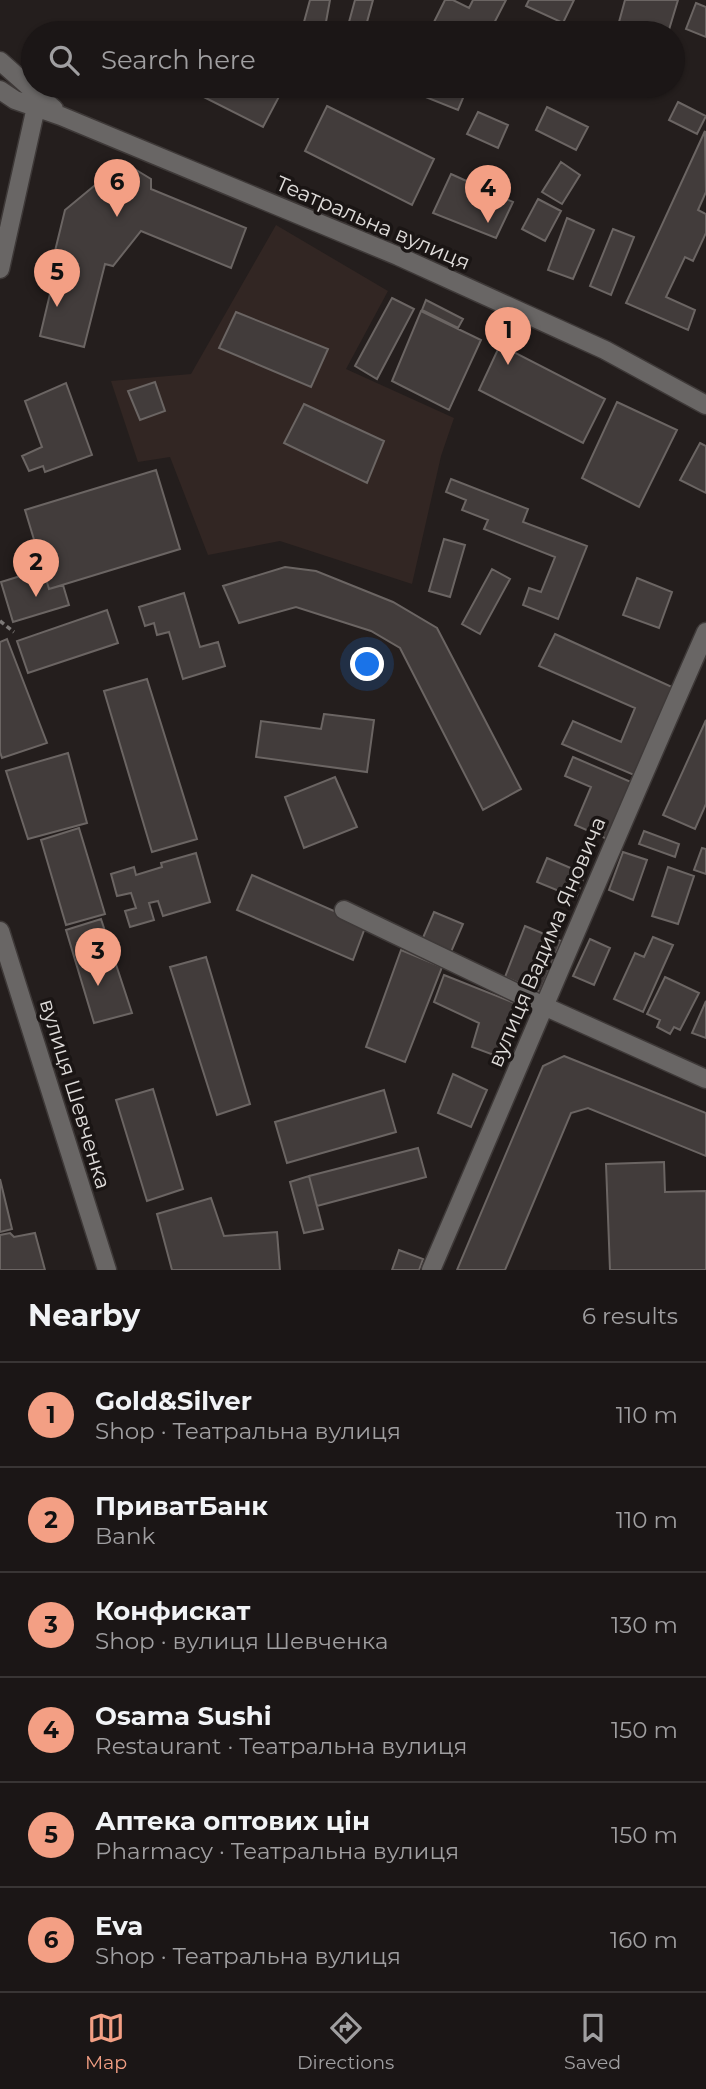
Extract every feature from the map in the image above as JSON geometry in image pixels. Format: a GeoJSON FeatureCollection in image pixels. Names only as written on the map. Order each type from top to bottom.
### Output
{"type":"FeatureCollection","features":[{"type":"Feature","properties":{"kind":"street"},"geometry":{"type":"LineString","coordinates":[[0,61],[21,80]]}},
{"type":"Feature","properties":{"kind":"street","name":"Театральна вулиця"},"geometry":{"type":"LineString","coordinates":[[5,97],[61,116],[398,256],[605,350],[706,405]]}},
{"type":"Feature","properties":{"kind":"street"},"geometry":{"type":"LineString","coordinates":[[41,98],[61,116]]}},
{"type":"Feature","properties":{"kind":"street"},"geometry":{"type":"LineString","coordinates":[[0,269],[36,107]]}},
{"type":"Feature","properties":{"kind":"street","name":"вулиця Вадима Яновича"},"geometry":{"type":"LineString","coordinates":[[431,1270],[706,632]]}},
{"type":"Feature","properties":{"kind":"street"},"geometry":{"type":"LineString","coordinates":[[344,910],[546,1007],[706,1079]]}},
{"type":"Feature","properties":{"kind":"street","name":"вулиця Шевченка"},"geometry":{"type":"LineString","coordinates":[[0,931],[107,1270]]}},
{"type":"Feature","properties":{"kind":"path"},"geometry":{"type":"LineString","coordinates":[[0,621],[14,632]]}},
{"type":"Feature","properties":{"kind":"shaded area"},"geometry":{"type":"Polygon","coordinates":[[[276,225],[388,291],[346,369],[454,418],[441,456],[412,584],[280,541],[208,555],[170,457],[138,462],[111,381],[191,374],[276,225]]]}},
{"type":"Feature","properties":{"kind":"building"},"geometry":{"type":"Polygon","coordinates":[[[310,0],[330,0],[326,21],[304,21],[310,0]]]}},
{"type":"Feature","properties":{"kind":"building"},"geometry":{"type":"Polygon","coordinates":[[[355,0],[373,0],[367,21],[349,21],[355,0]]]}},
{"type":"Feature","properties":{"kind":"building"},"geometry":{"type":"Polygon","coordinates":[[[445,0],[453,0],[469,8],[473,0],[506,0],[495,21],[434,21],[445,0]]]}},
{"type":"Feature","properties":{"kind":"building"},"geometry":{"type":"Polygon","coordinates":[[[529,0],[574,0],[564,21],[526,6],[529,0]]]}},
{"type":"Feature","properties":{"kind":"building"},"geometry":{"type":"Polygon","coordinates":[[[625,0],[678,0],[672,21],[619,21],[625,0]]]}},
{"type":"Feature","properties":{"kind":"building"},"geometry":{"type":"Polygon","coordinates":[[[696,3],[706,7],[706,37],[686,29],[696,3]]]}},
{"type":"Feature","properties":{"kind":"building"},"geometry":{"type":"Polygon","coordinates":[[[206,98],[278,98],[263,127],[206,98]]]}},
{"type":"Feature","properties":{"kind":"building"},"geometry":{"type":"Polygon","coordinates":[[[428,98],[463,98],[458,110],[428,98]]]}},
{"type":"Feature","properties":{"kind":"building"},"geometry":{"type":"Polygon","coordinates":[[[678,102],[706,116],[697,134],[669,120],[678,102]]]}},
{"type":"Feature","properties":{"kind":"building"},"geometry":{"type":"Polygon","coordinates":[[[327,106],[434,159],[412,205],[305,151],[327,106]]]}},
{"type":"Feature","properties":{"kind":"building"},"geometry":{"type":"Polygon","coordinates":[[[547,107],[588,127],[576,150],[536,130],[547,107]]]}},
{"type":"Feature","properties":{"kind":"building"},"geometry":{"type":"Polygon","coordinates":[[[478,112],[508,125],[498,148],[467,134],[478,112]]]}},
{"type":"Feature","properties":{"kind":"building"},"geometry":{"type":"Polygon","coordinates":[[[705,131],[706,192],[698,210],[706,214],[706,233],[693,261],[685,257],[666,297],[695,310],[688,330],[626,303],[705,131]]]}},
{"type":"Feature","properties":{"kind":"building"},"geometry":{"type":"Polygon","coordinates":[[[123,162],[151,179],[151,189],[246,228],[231,268],[141,231],[113,266],[105,264],[84,347],[40,336],[60,252],[55,251],[65,210],[123,162]]]}},
{"type":"Feature","properties":{"kind":"building"},"geometry":{"type":"Polygon","coordinates":[[[561,162],[580,175],[562,204],[542,192],[561,162]]]}},
{"type":"Feature","properties":{"kind":"building"},"geometry":{"type":"Polygon","coordinates":[[[451,174],[513,202],[496,238],[433,213],[451,174]]]}},
{"type":"Feature","properties":{"kind":"building"},"geometry":{"type":"Polygon","coordinates":[[[538,199],[561,211],[545,241],[522,229],[538,199]]]}},
{"type":"Feature","properties":{"kind":"building"},"geometry":{"type":"Polygon","coordinates":[[[567,218],[594,230],[573,279],[548,270],[567,218]]]}},
{"type":"Feature","properties":{"kind":"building"},"geometry":{"type":"Polygon","coordinates":[[[613,229],[634,237],[611,295],[590,286],[613,229]]]}},
{"type":"Feature","properties":{"kind":"building"},"geometry":{"type":"Polygon","coordinates":[[[392,298],[414,309],[377,379],[355,366],[392,298]]]}},
{"type":"Feature","properties":{"kind":"building"},"geometry":{"type":"Polygon","coordinates":[[[426,300],[463,319],[458,328],[422,310],[426,300]]]}},
{"type":"Feature","properties":{"kind":"building"},"geometry":{"type":"Polygon","coordinates":[[[421,311],[481,340],[449,410],[392,381],[421,311]]]}},
{"type":"Feature","properties":{"kind":"building"},"geometry":{"type":"Polygon","coordinates":[[[236,312],[328,349],[311,387],[219,348],[236,312]]]}},
{"type":"Feature","properties":{"kind":"building"},"geometry":{"type":"Polygon","coordinates":[[[500,345],[605,399],[583,443],[479,390],[500,345]]]}},
{"type":"Feature","properties":{"kind":"building"},"geometry":{"type":"Polygon","coordinates":[[[155,382],[165,411],[140,420],[128,391],[155,382]]]}},
{"type":"Feature","properties":{"kind":"building"},"geometry":{"type":"Polygon","coordinates":[[[66,383],[92,455],[45,472],[43,466],[29,471],[22,456],[42,447],[25,401],[66,383]]]}},
{"type":"Feature","properties":{"kind":"building"},"geometry":{"type":"Polygon","coordinates":[[[617,402],[677,430],[639,507],[582,478],[617,402]]]}},
{"type":"Feature","properties":{"kind":"building"},"geometry":{"type":"Polygon","coordinates":[[[304,404],[384,441],[367,483],[284,443],[304,404]]]}},
{"type":"Feature","properties":{"kind":"building"},"geometry":{"type":"Polygon","coordinates":[[[700,443],[706,446],[706,493],[680,480],[700,443]]]}},
{"type":"Feature","properties":{"kind":"building"},"geometry":{"type":"Polygon","coordinates":[[[156,470],[180,549],[49,589],[25,510],[156,470]]]}},
{"type":"Feature","properties":{"kind":"building"},"geometry":{"type":"Polygon","coordinates":[[[451,479],[528,509],[523,522],[587,546],[558,619],[523,605],[529,588],[541,592],[555,557],[484,529],[488,520],[462,510],[466,500],[446,492],[451,479]]]}},
{"type":"Feature","properties":{"kind":"building"},"geometry":{"type":"Polygon","coordinates":[[[444,539],[465,545],[450,597],[429,591],[444,539]]]}},
{"type":"Feature","properties":{"kind":"building"},"geometry":{"type":"Polygon","coordinates":[[[285,567],[316,571],[393,602],[437,628],[521,789],[483,810],[400,648],[371,631],[296,607],[239,623],[223,586],[285,567]]]}},
{"type":"Feature","properties":{"kind":"building"},"geometry":{"type":"Polygon","coordinates":[[[43,569],[49,589],[63,585],[69,605],[13,622],[1,582],[43,569]]]}},
{"type":"Feature","properties":{"kind":"building"},"geometry":{"type":"Polygon","coordinates":[[[492,569],[510,579],[480,634],[462,624],[492,569]]]}},
{"type":"Feature","properties":{"kind":"building"},"geometry":{"type":"Polygon","coordinates":[[[637,578],[672,592],[659,628],[623,615],[637,578]]]}},
{"type":"Feature","properties":{"kind":"building"},"geometry":{"type":"Polygon","coordinates":[[[184,593],[200,647],[218,642],[225,666],[183,679],[169,632],[157,635],[154,623],[145,626],[139,607],[184,593]]]}},
{"type":"Feature","properties":{"kind":"building"},"geometry":{"type":"Polygon","coordinates":[[[107,610],[118,643],[28,673],[17,641],[107,610]]]}},
{"type":"Feature","properties":{"kind":"building"},"geometry":{"type":"Polygon","coordinates":[[[555,634],[672,687],[634,775],[562,744],[573,721],[621,742],[635,708],[539,666],[555,634]]]}},
{"type":"Feature","properties":{"kind":"building"},"geometry":{"type":"Polygon","coordinates":[[[7,639],[47,743],[2,758],[0,642],[7,639]]]}},
{"type":"Feature","properties":{"kind":"building"},"geometry":{"type":"Polygon","coordinates":[[[147,679],[197,839],[152,852],[104,691],[147,679]]]}},
{"type":"Feature","properties":{"kind":"building"},"geometry":{"type":"Polygon","coordinates":[[[324,714],[374,720],[367,772],[256,757],[261,721],[321,729],[324,714]]]}},
{"type":"Feature","properties":{"kind":"building"},"geometry":{"type":"Polygon","coordinates":[[[706,720],[706,804],[695,829],[663,815],[706,720]]]}},
{"type":"Feature","properties":{"kind":"building"},"geometry":{"type":"Polygon","coordinates":[[[68,753],[87,823],[28,839],[6,771],[68,753]]]}},
{"type":"Feature","properties":{"kind":"building"},"geometry":{"type":"Polygon","coordinates":[[[573,757],[631,782],[607,839],[575,825],[591,787],[565,776],[573,757]]]}},
{"type":"Feature","properties":{"kind":"building"},"geometry":{"type":"Polygon","coordinates":[[[335,777],[357,827],[304,848],[285,797],[335,777]]]}},
{"type":"Feature","properties":{"kind":"building"},"geometry":{"type":"Polygon","coordinates":[[[79,828],[105,914],[66,925],[41,840],[79,828]]]}},
{"type":"Feature","properties":{"kind":"building"},"geometry":{"type":"Polygon","coordinates":[[[644,831],[679,844],[675,857],[639,844],[644,831]]]}},
{"type":"Feature","properties":{"kind":"building"},"geometry":{"type":"Polygon","coordinates":[[[702,848],[706,849],[706,874],[694,870],[702,848]]]}},
{"type":"Feature","properties":{"kind":"building"},"geometry":{"type":"Polygon","coordinates":[[[623,852],[647,860],[633,900],[609,890],[623,852]]]}},
{"type":"Feature","properties":{"kind":"building"},"geometry":{"type":"Polygon","coordinates":[[[196,853],[210,902],[163,916],[158,901],[149,903],[154,920],[130,927],[125,911],[136,908],[131,893],[117,896],[111,874],[134,867],[136,875],[162,867],[161,863],[196,853]]]}},
{"type":"Feature","properties":{"kind":"building"},"geometry":{"type":"Polygon","coordinates":[[[547,858],[585,874],[576,898],[537,882],[547,858]]]}},
{"type":"Feature","properties":{"kind":"building"},"geometry":{"type":"Polygon","coordinates":[[[668,867],[694,876],[678,924],[652,916],[668,867]]]}},
{"type":"Feature","properties":{"kind":"building"},"geometry":{"type":"Polygon","coordinates":[[[252,875],[366,925],[353,960],[237,910],[252,875]]]}},
{"type":"Feature","properties":{"kind":"building"},"geometry":{"type":"Polygon","coordinates":[[[434,912],[463,924],[451,952],[422,940],[434,912]]]}},
{"type":"Feature","properties":{"kind":"building"},"geometry":{"type":"Polygon","coordinates":[[[101,919],[132,1013],[94,1023],[66,930],[101,919]]]}},
{"type":"Feature","properties":{"kind":"building"},"geometry":{"type":"Polygon","coordinates":[[[525,926],[561,941],[540,992],[505,977],[525,926]]]}},
{"type":"Feature","properties":{"kind":"building"},"geometry":{"type":"Polygon","coordinates":[[[653,937],[673,945],[643,1012],[614,999],[635,953],[644,957],[653,937]]]}},
{"type":"Feature","properties":{"kind":"building"},"geometry":{"type":"Polygon","coordinates":[[[590,939],[610,948],[594,985],[573,976],[590,939]]]}},
{"type":"Feature","properties":{"kind":"building"},"geometry":{"type":"Polygon","coordinates":[[[401,950],[442,967],[405,1062],[366,1047],[401,950]]]}},
{"type":"Feature","properties":{"kind":"building"},"geometry":{"type":"Polygon","coordinates":[[[206,957],[250,1104],[217,1115],[170,967],[206,957]]]}},
{"type":"Feature","properties":{"kind":"building"},"geometry":{"type":"Polygon","coordinates":[[[444,975],[522,1006],[502,1058],[472,1047],[479,1023],[434,1002],[444,975]]]}},
{"type":"Feature","properties":{"kind":"building"},"geometry":{"type":"Polygon","coordinates":[[[665,977],[699,993],[680,1030],[674,1027],[670,1034],[657,1027],[660,1020],[647,1014],[665,977]]]}},
{"type":"Feature","properties":{"kind":"building"},"geometry":{"type":"Polygon","coordinates":[[[706,1001],[706,1038],[692,1033],[706,1001]]]}},
{"type":"Feature","properties":{"kind":"building"},"geometry":{"type":"Polygon","coordinates":[[[564,1056],[706,1113],[706,1156],[588,1108],[571,1113],[505,1270],[457,1270],[543,1066],[564,1056]]]}},
{"type":"Feature","properties":{"kind":"building"},"geometry":{"type":"Polygon","coordinates":[[[453,1074],[487,1090],[471,1127],[438,1113],[453,1074]]]}},
{"type":"Feature","properties":{"kind":"building"},"geometry":{"type":"Polygon","coordinates":[[[153,1089],[183,1189],[147,1201],[116,1100],[153,1089]]]}},
{"type":"Feature","properties":{"kind":"building"},"geometry":{"type":"Polygon","coordinates":[[[384,1090],[396,1132],[287,1163],[275,1122],[384,1090]]]}},
{"type":"Feature","properties":{"kind":"building"},"geometry":{"type":"Polygon","coordinates":[[[418,1148],[426,1177],[317,1206],[309,1176],[418,1148]]]}},
{"type":"Feature","properties":{"kind":"building"},"geometry":{"type":"Polygon","coordinates":[[[664,1162],[665,1192],[706,1191],[706,1270],[610,1270],[606,1164],[664,1162]]]}},
{"type":"Feature","properties":{"kind":"building"},"geometry":{"type":"Polygon","coordinates":[[[309,1176],[323,1229],[304,1233],[290,1182],[309,1176]]]}},
{"type":"Feature","properties":{"kind":"building"},"geometry":{"type":"Polygon","coordinates":[[[0,1179],[12,1229],[0,1232],[0,1179]]]}},
{"type":"Feature","properties":{"kind":"building"},"geometry":{"type":"Polygon","coordinates":[[[211,1198],[224,1236],[277,1232],[280,1270],[172,1270],[157,1214],[211,1198]]]}},
{"type":"Feature","properties":{"kind":"building"},"geometry":{"type":"Polygon","coordinates":[[[10,1233],[14,1237],[35,1233],[45,1270],[0,1270],[0,1235],[10,1233]]]}},
{"type":"Feature","properties":{"kind":"building"},"geometry":{"type":"Polygon","coordinates":[[[399,1250],[423,1259],[419,1270],[392,1270],[399,1250]]]}},
{"type":"Feature","properties":{"kind":"place","name":"Eva"},"geometry":{"type":"Point","coordinates":[117,217]}},
{"type":"Feature","properties":{"kind":"place","name":"Osama Sushi"},"geometry":{"type":"Point","coordinates":[488,223]}},
{"type":"Feature","properties":{"kind":"place","name":"Аптека оптових цін"},"geometry":{"type":"Point","coordinates":[57,307]}},
{"type":"Feature","properties":{"kind":"place","name":"Gold&Silver"},"geometry":{"type":"Point","coordinates":[508,365]}},
{"type":"Feature","properties":{"kind":"place","name":"ПриватБанк"},"geometry":{"type":"Point","coordinates":[36,597]}},
{"type":"Feature","properties":{"kind":"place","name":"Конфискат"},"geometry":{"type":"Point","coordinates":[98,986]}}]}
